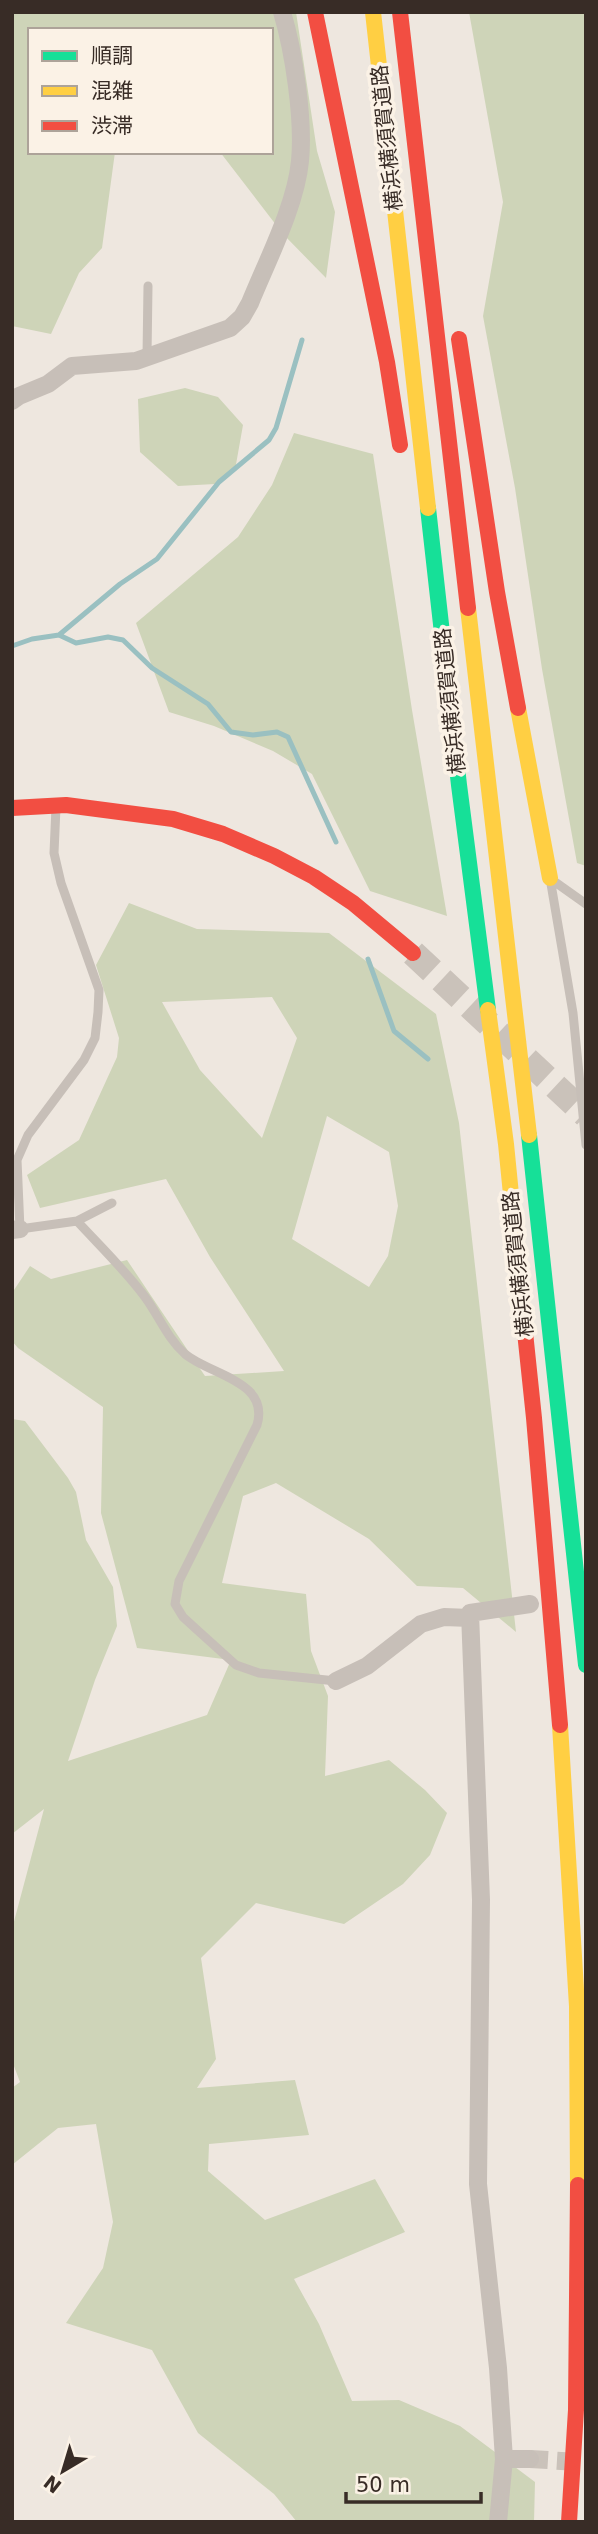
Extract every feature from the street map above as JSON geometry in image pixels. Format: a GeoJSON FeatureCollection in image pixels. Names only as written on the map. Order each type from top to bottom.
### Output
{"type":"FeatureCollection","features":[{"type":"Feature","properties":{"kind":"main road"},"geometry":{"type":"LineString","coordinates":[[315,12],[387,362],[404,467]]}},
{"type":"Feature","properties":{"kind":"main road","name":"横浜横須賀道路"},"geometry":{"type":"LineString","coordinates":[[373,12],[459,785],[506,1144],[534,1418],[561,1742],[577,2020],[579,2283],[576,2410],[569,2522]]}},
{"type":"Feature","properties":{"kind":"main road"},"geometry":{"type":"LineString","coordinates":[[401,12],[438,197]]}},
{"type":"Feature","properties":{"kind":"main road","name":"横浜横須賀道路"},"geometry":{"type":"LineString","coordinates":[[401,12],[550,1317],[586,1665]]}},
{"type":"Feature","properties":{"kind":"main road"},"geometry":{"type":"LineString","coordinates":[[456,320],[497,592],[550,878]]}},
{"type":"Feature","properties":{"kind":"main road"},"geometry":{"type":"LineString","coordinates":[[416,545],[459,785]]}},
{"type":"Feature","properties":{"kind":"main road"},"geometry":{"type":"LineString","coordinates":[[12,808],[56,806],[173,819],[223,834],[314,877],[353,903],[413,953]]}},
{"type":"Feature","properties":{"kind":"street"},"geometry":{"type":"LineString","coordinates":[[12,401],[48,384],[72,366],[136,360],[230,328],[242,317],[285,214],[300,162],[299,109],[282,12]]}},
{"type":"Feature","properties":{"kind":"street"},"geometry":{"type":"LineString","coordinates":[[498,2522],[504,2459],[498,2368],[478,2184],[481,1900],[470,1613],[530,1604]]}},
{"type":"Feature","properties":{"kind":"street"},"geometry":{"type":"LineString","coordinates":[[337,1681],[367,1666],[421,1624],[444,1617],[470,1618]]}},
{"type":"Feature","properties":{"kind":"street"},"geometry":{"type":"LineString","coordinates":[[504,2459],[530,2459]]}},
{"type":"Feature","properties":{"kind":"lane"},"geometry":{"type":"LineString","coordinates":[[148,286],[148,356]]}},
{"type":"Feature","properties":{"kind":"lane"},"geometry":{"type":"LineString","coordinates":[[56,806],[54,853],[61,883],[99,990],[97,1012],[94,1038],[84,1060],[28,1135],[17,1160],[16,1230],[77,1221],[112,1203]]}},
{"type":"Feature","properties":{"kind":"lane"},"geometry":{"type":"LineString","coordinates":[[550,878],[586,904]]}},
{"type":"Feature","properties":{"kind":"lane"},"geometry":{"type":"LineString","coordinates":[[550,878],[573,1013],[586,1145]]}},
{"type":"Feature","properties":{"kind":"lane"},"geometry":{"type":"LineString","coordinates":[[77,1221],[145,1297],[171,1339],[184,1353],[250,1390],[258,1403],[260,1414],[257,1425],[179,1581],[175,1604],[189,1623],[236,1665],[259,1673],[337,1681]]}},
{"type":"Feature","properties":{"kind":"green space"},"geometry":{"type":"Polygon","coordinates":[[[12,12],[296,12],[317,151],[335,212],[326,278],[283,234],[222,154],[273,154],[273,28],[28,28],[28,154],[115,154],[102,248],[79,273],[51,334],[12,326],[12,12]]]}},
{"type":"Feature","properties":{"kind":"green space"},"geometry":{"type":"Polygon","coordinates":[[[469,12],[586,12],[586,866],[577,863],[542,669],[515,488],[483,316],[503,202],[469,12]]]}},
{"type":"Feature","properties":{"kind":"green space"},"geometry":{"type":"Polygon","coordinates":[[[185,388],[218,397],[243,425],[235,470],[215,484],[178,486],[140,452],[138,399],[185,388]]]}},
{"type":"Feature","properties":{"kind":"green space"},"geometry":{"type":"Polygon","coordinates":[[[294,433],[373,454],[447,916],[370,891],[312,774],[273,751],[214,726],[169,712],[136,623],[238,537],[272,485],[294,433]]]}},
{"type":"Feature","properties":{"kind":"green space"},"geometry":{"type":"Polygon","coordinates":[[[129,903],[197,929],[329,933],[436,1014],[459,1123],[516,1632],[463,1588],[417,1586],[369,1539],[276,1483],[243,1496],[222,1583],[306,1594],[311,1651],[328,1696],[325,1776],[389,1760],[425,1790],[447,1813],[430,1855],[403,1884],[344,1924],[256,1903],[201,1958],[216,2059],[197,2088],[295,2080],[309,2135],[209,2144],[208,2171],[265,2220],[375,2179],[405,2232],[294,2279],[319,2324],[352,2401],[399,2400],[460,2426],[535,2482],[534,2522],[297,2522],[274,2494],[198,2433],[152,2350],[66,2323],[103,2268],[113,2222],[96,2124],[58,2128],[12,2165],[12,2088],[20,2082],[12,2061],[12,1929],[44,1809],[12,1834],[12,1419],[25,1421],[68,1478],[76,1492],[86,1540],[113,1587],[117,1626],[95,1680],[68,1761],[207,1715],[231,1660],[137,1648],[101,1513],[103,1407],[18,1348],[12,1341],[12,1293],[30,1266],[51,1279],[127,1260],[205,1376],[284,1371],[210,1257],[166,1179],[40,1208],[27,1175],[79,1140],[117,1057],[119,1038],[96,965],[129,903]],[[272,997],[162,1002],[200,1070],[262,1138],[297,1038],[272,997]],[[327,1116],[292,1239],[369,1287],[388,1256],[398,1206],[389,1152],[327,1116]]]}},
{"type":"Feature","properties":{"kind":"waterway"},"geometry":{"type":"LineString","coordinates":[[12,646],[32,639],[59,635],[120,584],[157,559],[219,482],[269,440],[276,428],[302,340]]}},
{"type":"Feature","properties":{"kind":"waterway"},"geometry":{"type":"LineString","coordinates":[[59,635],[76,643],[108,637],[123,640],[152,668],[208,704],[231,732],[253,735],[277,732],[288,737],[336,842]]}},
{"type":"Feature","properties":{"kind":"waterway"},"geometry":{"type":"LineString","coordinates":[[368,959],[394,1031],[428,1059]]}},
{"type":"Feature","properties":{"kind":"tunnel"},"geometry":{"type":"LineString","coordinates":[[413,953],[586,1115]]}},
{"type":"Feature","properties":{"kind":"tunnel"},"geometry":{"type":"LineString","coordinates":[[530,2459],[579,2462]]}},
{"type":"Feature","properties":{"kind":"traffic: fast"},"geometry":{"type":"LineString","coordinates":[[428,508],[488,1010]]}},
{"type":"Feature","properties":{"kind":"traffic: fast"},"geometry":{"type":"LineString","coordinates":[[529,1135],[586,1665]]}},
{"type":"Feature","properties":{"kind":"traffic: slow"},"geometry":{"type":"LineString","coordinates":[[373,12],[428,508]]}},
{"type":"Feature","properties":{"kind":"traffic: slow"},"geometry":{"type":"LineString","coordinates":[[468,608],[529,1135]]}},
{"type":"Feature","properties":{"kind":"traffic: slow"},"geometry":{"type":"LineString","coordinates":[[518,708],[550,878]]}},
{"type":"Feature","properties":{"kind":"traffic: slow"},"geometry":{"type":"LineString","coordinates":[[488,1010],[506,1144],[519,1275]]}},
{"type":"Feature","properties":{"kind":"traffic: slow"},"geometry":{"type":"LineString","coordinates":[[560,1725],[577,2006],[578,2185]]}},
{"type":"Feature","properties":{"kind":"traffic: jam"},"geometry":{"type":"LineString","coordinates":[[315,12],[387,362],[400,445]]}},
{"type":"Feature","properties":{"kind":"traffic: jam"},"geometry":{"type":"LineString","coordinates":[[400,12],[468,608]]}},
{"type":"Feature","properties":{"kind":"traffic: jam"},"geometry":{"type":"LineString","coordinates":[[459,339],[497,592],[518,708]]}},
{"type":"Feature","properties":{"kind":"traffic: jam"},"geometry":{"type":"LineString","coordinates":[[12,808],[66,805],[173,819],[223,834],[314,877],[353,903],[413,953]]}},
{"type":"Feature","properties":{"kind":"traffic: jam"},"geometry":{"type":"LineString","coordinates":[[519,1275],[560,1725]]}},
{"type":"Feature","properties":{"kind":"traffic: jam"},"geometry":{"type":"LineString","coordinates":[[569,2522],[576,2410],[578,2185]]}}]}
